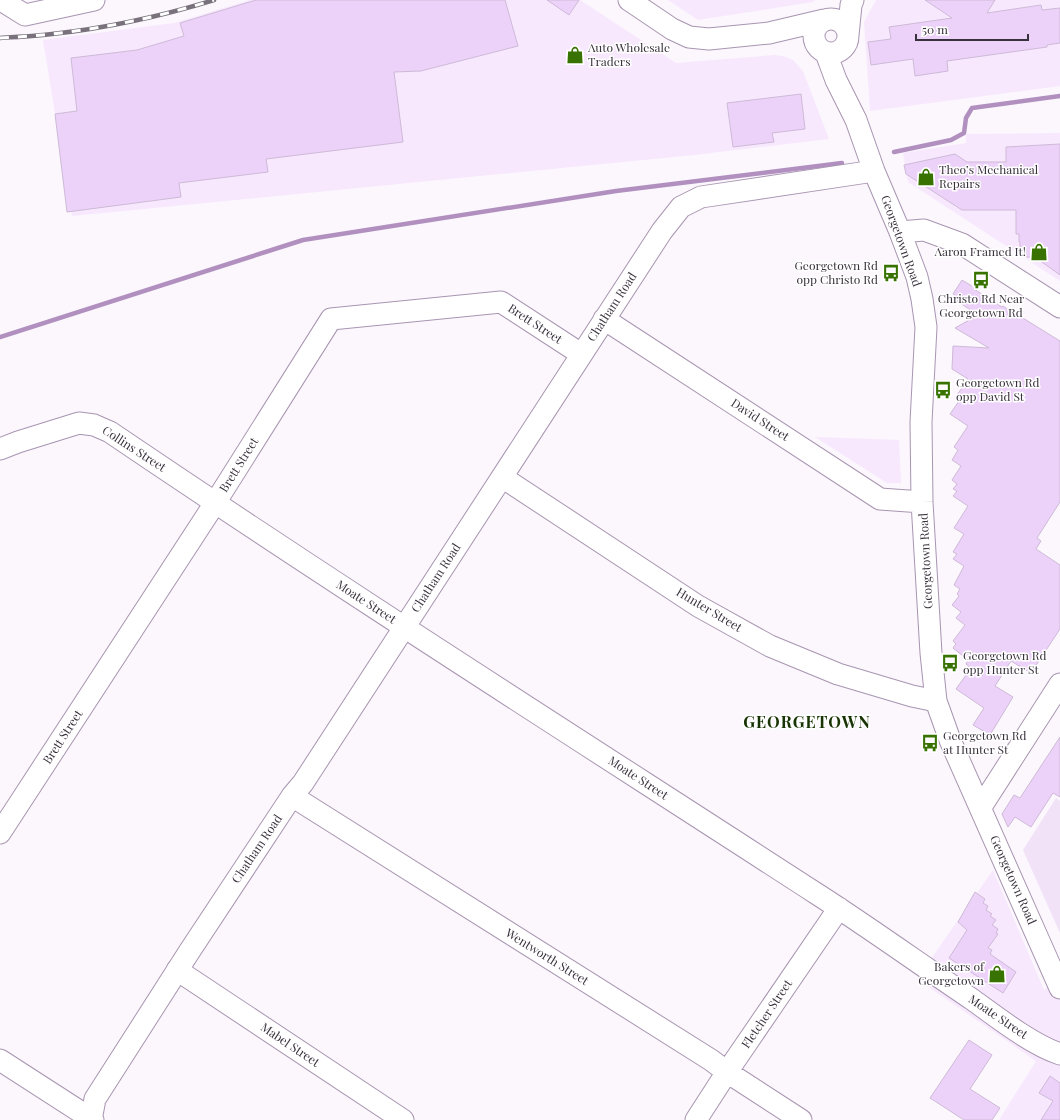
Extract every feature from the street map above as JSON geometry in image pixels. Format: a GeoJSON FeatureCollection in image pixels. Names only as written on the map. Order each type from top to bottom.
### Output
{"type":"FeatureCollection","features":[{"type":"Feature","properties":{"kind":"street"},"geometry":{"type":"LineString","coordinates":[[1,0],[25,15],[94,0]]}},
{"type":"Feature","properties":{"kind":"street"},"geometry":{"type":"LineString","coordinates":[[629,0],[672,29],[689,37],[709,39],[769,33],[828,20],[843,24],[848,39],[842,50],[834,53],[791,37],[769,33]]}},
{"type":"Feature","properties":{"kind":"street"},"geometry":{"type":"LineString","coordinates":[[821,49],[813,38],[814,33],[817,26],[828,20],[842,0]]}},
{"type":"Feature","properties":{"kind":"street","name":"Georgetown Road"},"geometry":{"type":"LineString","coordinates":[[853,0],[851,5],[845,68],[856,120]]}},
{"type":"Feature","properties":{"kind":"street","name":"Georgetown Road"},"geometry":{"type":"LineString","coordinates":[[821,49],[856,120],[874,171],[900,232],[917,278],[926,327],[921,422],[922,502],[931,653],[936,702],[950,740],[1055,963],[1060,988]]}},
{"type":"Feature","properties":{"kind":"street","name":"Chatham Road"},"geometry":{"type":"LineString","coordinates":[[92,1120],[95,1099],[177,970],[292,796],[303,783],[662,230],[681,207],[701,197],[874,171]]}},
{"type":"Feature","properties":{"kind":"street"},"geometry":{"type":"LineString","coordinates":[[900,232],[924,230],[962,244],[1060,307]]}},
{"type":"Feature","properties":{"kind":"street","name":"Brett Street"},"geometry":{"type":"LineString","coordinates":[[0,833],[215,503],[331,319],[501,302],[581,354]]}},
{"type":"Feature","properties":{"kind":"street","name":"David Street"},"geometry":{"type":"LineString","coordinates":[[604,319],[880,498],[922,502]]}},
{"type":"Feature","properties":{"kind":"street","name":"Collins Street"},"geometry":{"type":"LineString","coordinates":[[0,450],[18,442],[79,423],[94,425],[110,432],[215,503]]}},
{"type":"Feature","properties":{"kind":"street","name":"Hunter Street"},"geometry":{"type":"LineString","coordinates":[[502,477],[698,606],[770,646],[838,674],[936,702]]}},
{"type":"Feature","properties":{"kind":"street","name":"Moate Street"},"geometry":{"type":"LineString","coordinates":[[215,503],[839,908],[1046,1049],[1060,1054]]}},
{"type":"Feature","properties":{"kind":"street"},"geometry":{"type":"LineString","coordinates":[[981,807],[1060,684]]}},
{"type":"Feature","properties":{"kind":"street","name":"Wentworth Street"},"geometry":{"type":"LineString","coordinates":[[292,796],[704,1056],[800,1120]]}},
{"type":"Feature","properties":{"kind":"street","name":"Fletcher Street"},"geometry":{"type":"LineString","coordinates":[[696,1120],[839,908]]}},
{"type":"Feature","properties":{"kind":"street","name":"Mabel Street"},"geometry":{"type":"LineString","coordinates":[[177,970],[403,1120]]}},
{"type":"Feature","properties":{"kind":"street"},"geometry":{"type":"LineString","coordinates":[[0,1060],[92,1120]]}},
{"type":"Feature","properties":{"kind":"shaded area"},"geometry":{"type":"Polygon","coordinates":[[[250,0],[580,0],[676,63],[775,55],[793,60],[803,71],[829,139],[694,155],[72,216],[43,40],[174,23],[250,0]]]}},
{"type":"Feature","properties":{"kind":"shaded area"},"geometry":{"type":"Polygon","coordinates":[[[668,0],[815,0],[813,2],[698,20],[668,0]]]}},
{"type":"Feature","properties":{"kind":"shaded area"},"geometry":{"type":"Polygon","coordinates":[[[876,0],[1060,0],[1060,86],[870,111],[864,22],[876,0]]]}},
{"type":"Feature","properties":{"kind":"shaded area"},"geometry":{"type":"Polygon","coordinates":[[[1060,133],[1060,281],[908,182],[903,153],[966,143],[966,134],[1060,133]]]}},
{"type":"Feature","properties":{"kind":"shaded area"},"geometry":{"type":"Polygon","coordinates":[[[815,437],[899,440],[901,483],[887,483],[815,437]]]}},
{"type":"Feature","properties":{"kind":"shaded area"},"geometry":{"type":"Polygon","coordinates":[[[1056,798],[1060,801],[1060,933],[1023,850],[1056,798]]]}},
{"type":"Feature","properties":{"kind":"shaded area"},"geometry":{"type":"Polygon","coordinates":[[[993,870],[1044,990],[1060,976],[1060,1120],[999,1120],[1036,1061],[917,979],[993,870]]]}},
{"type":"Feature","properties":{"kind":"building"},"geometry":{"type":"Polygon","coordinates":[[[256,0],[505,0],[518,46],[421,71],[394,72],[403,142],[266,159],[268,172],[179,183],[181,197],[67,212],[55,114],[77,111],[71,58],[137,50],[184,36],[180,23],[256,0]]]}},
{"type":"Feature","properties":{"kind":"building"},"geometry":{"type":"Polygon","coordinates":[[[547,0],[579,0],[569,15],[547,0]]]}},
{"type":"Feature","properties":{"kind":"building"},"geometry":{"type":"Polygon","coordinates":[[[925,0],[995,0],[987,13],[1041,5],[1042,10],[1060,8],[1060,43],[1047,45],[1047,47],[947,61],[948,71],[915,76],[913,59],[871,65],[868,42],[891,39],[889,27],[952,18],[925,0]]]}},
{"type":"Feature","properties":{"kind":"building"},"geometry":{"type":"Polygon","coordinates":[[[801,94],[805,129],[772,133],[774,142],[733,147],[727,103],[801,94]]]}},
{"type":"Feature","properties":{"kind":"building"},"geometry":{"type":"Polygon","coordinates":[[[1060,144],[1060,275],[1035,257],[1027,257],[1020,253],[1019,234],[1016,234],[1016,210],[962,210],[906,174],[904,165],[955,154],[967,162],[1006,162],[1006,147],[1060,144]]]}},
{"type":"Feature","properties":{"kind":"building"},"geometry":{"type":"Polygon","coordinates":[[[962,280],[1002,307],[1003,306],[1060,341],[1060,502],[1037,538],[1041,541],[1036,549],[1060,565],[1060,629],[1031,673],[1011,661],[995,686],[1013,697],[990,735],[973,725],[984,708],[956,689],[971,668],[966,664],[968,660],[953,648],[956,644],[953,641],[965,625],[956,618],[961,612],[952,605],[959,596],[957,594],[960,589],[954,585],[964,566],[953,559],[957,554],[953,552],[964,534],[954,528],[968,506],[953,496],[957,491],[953,489],[957,484],[952,480],[961,466],[952,460],[958,450],[954,447],[968,426],[950,414],[959,401],[955,398],[968,379],[952,369],[953,346],[989,348],[955,328],[978,315],[954,299],[956,296],[953,294],[962,280]]]}},
{"type":"Feature","properties":{"kind":"building"},"geometry":{"type":"Polygon","coordinates":[[[1060,737],[1060,797],[1053,793],[1031,827],[1015,817],[1008,827],[1002,814],[1014,795],[1020,798],[1060,737]]]}},
{"type":"Feature","properties":{"kind":"building"},"geometry":{"type":"Polygon","coordinates":[[[975,892],[985,899],[983,903],[988,906],[986,910],[992,914],[990,916],[996,920],[992,925],[998,929],[996,933],[998,934],[988,948],[992,950],[990,954],[1016,972],[1003,993],[949,958],[967,930],[958,922],[975,892]]]}},
{"type":"Feature","properties":{"kind":"building"},"geometry":{"type":"Polygon","coordinates":[[[969,1040],[992,1055],[970,1089],[1000,1108],[992,1120],[964,1120],[930,1098],[969,1040]]]}},
{"type":"Feature","properties":{"kind":"building"},"geometry":{"type":"Polygon","coordinates":[[[1050,1076],[1060,1083],[1060,1120],[1041,1120],[1053,1101],[1039,1093],[1050,1076]]]}},
{"type":"Feature","properties":{"kind":"waterway"},"geometry":{"type":"LineString","coordinates":[[894,152],[951,140],[964,133],[966,118],[972,108],[1060,96]]}},
{"type":"Feature","properties":{"kind":"waterway"},"geometry":{"type":"LineString","coordinates":[[0,337],[303,240],[616,191],[842,163]]}},
{"type":"Feature","properties":{"kind":"railway"},"geometry":{"type":"LineString","coordinates":[[0,38],[52,34],[114,25],[214,0]]}},
{"type":"Feature","properties":{"kind":"place","name":"Auto Wholesale Traders"},"geometry":{"type":"Point","coordinates":[575,55]}},
{"type":"Feature","properties":{"kind":"place","name":"Theo’s Mechanical Repairs"},"geometry":{"type":"Point","coordinates":[926,177]}},
{"type":"Feature","properties":{"kind":"place","name":"Aaron Framed It!"},"geometry":{"type":"Point","coordinates":[1039,252]}},
{"type":"Feature","properties":{"kind":"place","name":"Georgetown Rd opp Christo Rd"},"geometry":{"type":"Point","coordinates":[891,273]}},
{"type":"Feature","properties":{"kind":"place","name":"Christo Rd Near Georgetown Rd"},"geometry":{"type":"Point","coordinates":[981,280]}},
{"type":"Feature","properties":{"kind":"place","name":"Georgetown Rd opp David St"},"geometry":{"type":"Point","coordinates":[943,390]}},
{"type":"Feature","properties":{"kind":"place","name":"Georgetown Rd opp Hunter St"},"geometry":{"type":"Point","coordinates":[950,663]}},
{"type":"Feature","properties":{"kind":"place","name":"Georgetown Rd at Hunter St"},"geometry":{"type":"Point","coordinates":[930,743]}},
{"type":"Feature","properties":{"kind":"place","name":"Bakers of Georgetown"},"geometry":{"type":"Point","coordinates":[997,974]}},
{"type":"Feature","properties":{"kind":"district","name":"GEORGETOWN"},"geometry":{"type":"Point","coordinates":[807,722]}}]}
